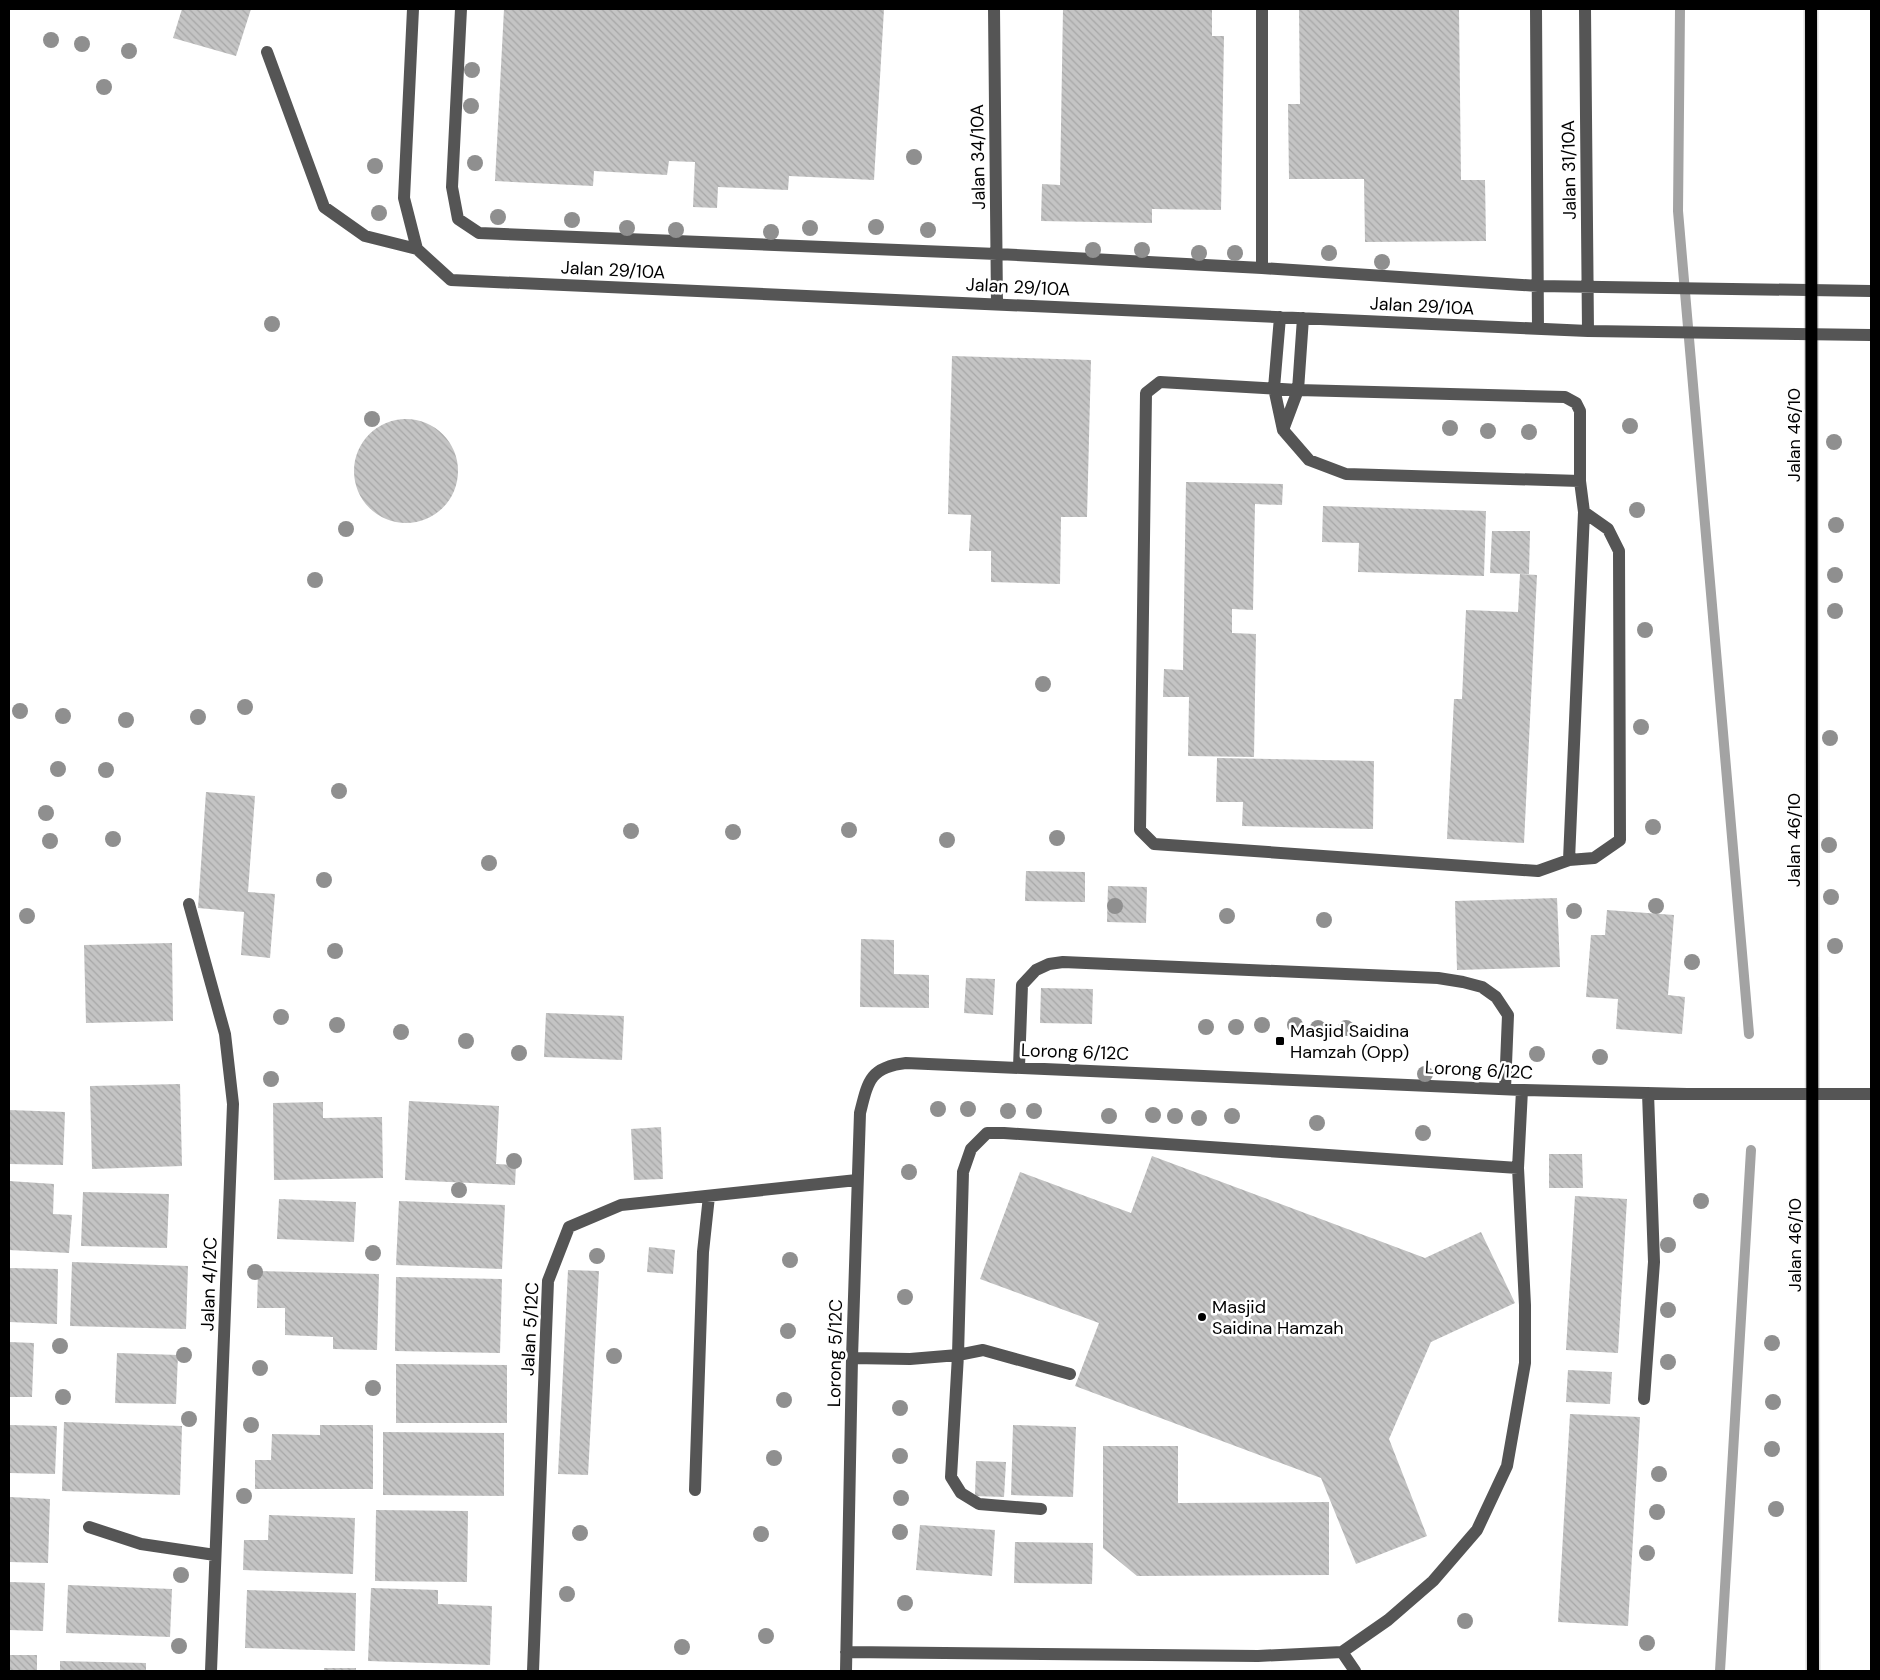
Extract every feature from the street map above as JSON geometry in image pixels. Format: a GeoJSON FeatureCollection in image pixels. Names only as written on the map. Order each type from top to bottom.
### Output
{"type":"FeatureCollection","features":[{"type":"Feature","properties":{"kind":"main road","name":"Jalan 46/10"},"geometry":{"type":"LineString","coordinates":[[1811,9],[1813,1671]]}},
{"type":"Feature","properties":{"kind":"street"},"geometry":{"type":"LineString","coordinates":[[267,52],[324,207],[365,236],[417,249],[404,198],[413,9]]}},
{"type":"Feature","properties":{"kind":"street","name":"Jalan 29/10A"},"geometry":{"type":"LineString","coordinates":[[461,9],[452,187],[458,218],[479,233],[997,254],[1262,268],[1538,286],[1871,291]]}},
{"type":"Feature","properties":{"kind":"street","name":"Jalan 34/10A"},"geometry":{"type":"LineString","coordinates":[[994,9],[997,304]]}},
{"type":"Feature","properties":{"kind":"street"},"geometry":{"type":"LineString","coordinates":[[1262,9],[1262,268]]}},
{"type":"Feature","properties":{"kind":"street","name":"Jalan 31/10A"},"geometry":{"type":"LineString","coordinates":[[1536,9],[1538,329]]}},
{"type":"Feature","properties":{"kind":"street","name":"Jalan 31/10A"},"geometry":{"type":"LineString","coordinates":[[1585,9],[1588,331]]}},
{"type":"Feature","properties":{"kind":"street","name":"Jalan 29/10A"},"geometry":{"type":"LineString","coordinates":[[417,249],[451,280],[1588,331],[1871,335]]}},
{"type":"Feature","properties":{"kind":"street"},"geometry":{"type":"LineString","coordinates":[[1280,317],[1274,388],[1283,430],[1309,460],[1346,474],[1580,481]]}},
{"type":"Feature","properties":{"kind":"street"},"geometry":{"type":"LineString","coordinates":[[1283,430],[1298,390],[1303,318]]}},
{"type":"Feature","properties":{"kind":"street"},"geometry":{"type":"LineString","coordinates":[[1569,860],[1584,512],[1580,481],[1580,411],[1576,403],[1565,397],[1298,390],[1160,382],[1146,393],[1140,830],[1154,844],[1538,871],[1569,860],[1594,858],[1620,840],[1619,551],[1608,529],[1584,512]]}},
{"type":"Feature","properties":{"kind":"street","name":"Jalan 4/12C"},"geometry":{"type":"LineString","coordinates":[[189,904],[225,1034],[233,1104],[211,1671]]}},
{"type":"Feature","properties":{"kind":"street"},"geometry":{"type":"LineString","coordinates":[[1018,1068],[1022,985],[1036,970],[1050,964],[1063,962],[1409,976],[1463,982],[1482,987],[1496,998],[1508,1014],[1505,1088]]}},
{"type":"Feature","properties":{"kind":"street","name":"Lorong 6/12C"},"geometry":{"type":"LineString","coordinates":[[906,1064],[1522,1090],[1648,1093],[1871,1094]]}},
{"type":"Feature","properties":{"kind":"street","name":"Lorong 5/12C"},"geometry":{"type":"LineString","coordinates":[[846,1671],[852,1358],[860,1113],[865,1091],[874,1074],[888,1065],[906,1064]]}},
{"type":"Feature","properties":{"kind":"street"},"geometry":{"type":"LineString","coordinates":[[846,1652],[1258,1656],[1342,1652],[1388,1620],[1433,1581],[1477,1530],[1507,1466],[1525,1363],[1525,1305],[1518,1168],[1522,1090]]}},
{"type":"Feature","properties":{"kind":"street"},"geometry":{"type":"LineString","coordinates":[[1644,1399],[1654,1262],[1648,1093]]}},
{"type":"Feature","properties":{"kind":"street"},"geometry":{"type":"LineString","coordinates":[[1041,1509],[979,1504],[961,1493],[951,1477],[958,1355],[963,1172],[970,1149],[986,1134],[1004,1133],[1518,1168]]}},
{"type":"Feature","properties":{"kind":"street","name":"Jalan 5/12C"},"geometry":{"type":"LineString","coordinates":[[533,1671],[548,1281],[569,1227],[621,1205],[857,1180]]}},
{"type":"Feature","properties":{"kind":"street"},"geometry":{"type":"LineString","coordinates":[[696,1490],[704,1252],[709,1196]]}},
{"type":"Feature","properties":{"kind":"street"},"geometry":{"type":"LineString","coordinates":[[852,1358],[910,1359],[958,1355],[982,1350],[1070,1374]]}},
{"type":"Feature","properties":{"kind":"street"},"geometry":{"type":"LineString","coordinates":[[89,1527],[141,1544],[215,1555]]}},
{"type":"Feature","properties":{"kind":"street"},"geometry":{"type":"LineString","coordinates":[[1342,1652],[1355,1671]]}},
{"type":"Feature","properties":{"kind":"building"},"geometry":{"type":"Polygon","coordinates":[[[182,9],[251,9],[236,56],[173,38],[182,9]]]}},
{"type":"Feature","properties":{"kind":"building"},"geometry":{"type":"Polygon","coordinates":[[[504,9],[884,9],[874,180],[789,176],[788,190],[718,187],[717,208],[693,207],[695,162],[669,161],[667,175],[594,171],[593,186],[495,181],[504,9]]]}},
{"type":"Feature","properties":{"kind":"building"},"geometry":{"type":"Polygon","coordinates":[[[1063,9],[1212,9],[1212,36],[1224,36],[1221,210],[1152,209],[1152,223],[1041,221],[1042,184],[1060,185],[1063,9]]]}},
{"type":"Feature","properties":{"kind":"building"},"geometry":{"type":"Polygon","coordinates":[[[1299,9],[1459,9],[1461,180],[1485,180],[1486,241],[1365,242],[1364,179],[1289,179],[1288,104],[1300,104],[1299,9]]]}},
{"type":"Feature","properties":{"kind":"building"},"geometry":{"type":"Polygon","coordinates":[[[952,356],[1091,360],[1087,517],[1061,517],[1060,584],[991,582],[991,551],[969,551],[971,515],[948,514],[952,356]]]}},
{"type":"Feature","properties":{"kind":"building"},"geometry":{"type":"Polygon","coordinates":[[[406,419],[426,423],[435,428],[449,442],[454,451],[458,471],[454,491],[449,500],[435,514],[426,519],[406,523],[386,519],[377,514],[363,500],[358,491],[354,471],[358,451],[363,442],[377,428],[386,423],[406,419]]]}},
{"type":"Feature","properties":{"kind":"building"},"geometry":{"type":"Polygon","coordinates":[[[1186,482],[1283,484],[1282,505],[1255,504],[1253,610],[1232,609],[1232,633],[1256,634],[1254,757],[1188,756],[1189,697],[1163,697],[1164,669],[1183,670],[1186,482]]]}},
{"type":"Feature","properties":{"kind":"building"},"geometry":{"type":"Polygon","coordinates":[[[1323,506],[1486,511],[1484,576],[1358,572],[1359,543],[1322,542],[1323,506]]]}},
{"type":"Feature","properties":{"kind":"building"},"geometry":{"type":"Polygon","coordinates":[[[1492,531],[1530,531],[1529,574],[1490,573],[1492,531]]]}},
{"type":"Feature","properties":{"kind":"building"},"geometry":{"type":"Polygon","coordinates":[[[1520,574],[1537,575],[1524,843],[1447,839],[1454,699],[1462,699],[1466,610],[1518,612],[1520,574]]]}},
{"type":"Feature","properties":{"kind":"building"},"geometry":{"type":"Polygon","coordinates":[[[1217,758],[1374,761],[1373,829],[1242,826],[1243,802],[1216,802],[1217,758]]]}},
{"type":"Feature","properties":{"kind":"building"},"geometry":{"type":"Polygon","coordinates":[[[206,792],[255,796],[248,892],[275,894],[270,958],[241,955],[244,912],[198,908],[206,792]]]}},
{"type":"Feature","properties":{"kind":"building"},"geometry":{"type":"Polygon","coordinates":[[[1026,871],[1085,872],[1085,902],[1025,901],[1026,871]]]}},
{"type":"Feature","properties":{"kind":"building"},"geometry":{"type":"Polygon","coordinates":[[[1108,886],[1147,887],[1146,923],[1107,922],[1108,886]]]}},
{"type":"Feature","properties":{"kind":"building"},"geometry":{"type":"Polygon","coordinates":[[[1557,898],[1560,967],[1457,970],[1455,901],[1557,898]]]}},
{"type":"Feature","properties":{"kind":"building"},"geometry":{"type":"Polygon","coordinates":[[[1607,910],[1674,915],[1668,995],[1685,997],[1682,1034],[1616,1029],[1618,999],[1586,997],[1591,935],[1605,935],[1607,910]]]}},
{"type":"Feature","properties":{"kind":"building"},"geometry":{"type":"Polygon","coordinates":[[[861,939],[894,940],[894,974],[929,975],[929,1008],[860,1007],[861,939]]]}},
{"type":"Feature","properties":{"kind":"building"},"geometry":{"type":"Polygon","coordinates":[[[172,943],[173,1021],[86,1023],[84,945],[172,943]]]}},
{"type":"Feature","properties":{"kind":"building"},"geometry":{"type":"Polygon","coordinates":[[[966,978],[995,979],[993,1015],[964,1013],[966,978]]]}},
{"type":"Feature","properties":{"kind":"building"},"geometry":{"type":"Polygon","coordinates":[[[1041,988],[1093,989],[1092,1024],[1040,1023],[1041,988]]]}},
{"type":"Feature","properties":{"kind":"building"},"geometry":{"type":"Polygon","coordinates":[[[546,1013],[624,1016],[622,1060],[544,1057],[546,1013]]]}},
{"type":"Feature","properties":{"kind":"building"},"geometry":{"type":"Polygon","coordinates":[[[180,1084],[182,1166],[92,1169],[90,1086],[180,1084]]]}},
{"type":"Feature","properties":{"kind":"building"},"geometry":{"type":"Polygon","coordinates":[[[409,1101],[499,1106],[496,1164],[516,1165],[515,1185],[405,1180],[409,1101]]]}},
{"type":"Feature","properties":{"kind":"building"},"geometry":{"type":"Polygon","coordinates":[[[323,1102],[323,1118],[382,1117],[383,1178],[274,1180],[273,1103],[323,1102]]]}},
{"type":"Feature","properties":{"kind":"building"},"geometry":{"type":"Polygon","coordinates":[[[9,1110],[65,1112],[63,1165],[9,1164],[9,1110]]]}},
{"type":"Feature","properties":{"kind":"building"},"geometry":{"type":"Polygon","coordinates":[[[661,1127],[663,1179],[634,1180],[631,1129],[661,1127]]]}},
{"type":"Feature","properties":{"kind":"building"},"geometry":{"type":"Polygon","coordinates":[[[1549,1154],[1582,1154],[1583,1188],[1549,1188],[1549,1154]]]}},
{"type":"Feature","properties":{"kind":"building"},"geometry":{"type":"Polygon","coordinates":[[[1152,1156],[1425,1258],[1481,1232],[1515,1303],[1431,1342],[1389,1439],[1427,1536],[1356,1564],[1321,1478],[1075,1386],[1099,1323],[980,1279],[1020,1172],[1131,1213],[1152,1156]]]}},
{"type":"Feature","properties":{"kind":"building"},"geometry":{"type":"Polygon","coordinates":[[[9,1181],[54,1184],[53,1214],[72,1215],[69,1253],[9,1250],[9,1181]]]}},
{"type":"Feature","properties":{"kind":"building"},"geometry":{"type":"Polygon","coordinates":[[[83,1192],[169,1194],[167,1248],[81,1246],[83,1192]]]}},
{"type":"Feature","properties":{"kind":"building"},"geometry":{"type":"Polygon","coordinates":[[[1575,1196],[1627,1199],[1618,1353],[1566,1350],[1575,1196]]]}},
{"type":"Feature","properties":{"kind":"building"},"geometry":{"type":"Polygon","coordinates":[[[279,1199],[356,1202],[354,1242],[277,1239],[279,1199]]]}},
{"type":"Feature","properties":{"kind":"building"},"geometry":{"type":"Polygon","coordinates":[[[399,1201],[505,1205],[502,1269],[396,1265],[399,1201]]]}},
{"type":"Feature","properties":{"kind":"building"},"geometry":{"type":"Polygon","coordinates":[[[649,1247],[675,1250],[673,1274],[647,1272],[649,1247]]]}},
{"type":"Feature","properties":{"kind":"building"},"geometry":{"type":"Polygon","coordinates":[[[72,1262],[188,1266],[186,1329],[70,1326],[72,1262]]]}},
{"type":"Feature","properties":{"kind":"building"},"geometry":{"type":"Polygon","coordinates":[[[9,1268],[58,1269],[57,1324],[9,1322],[9,1268]]]}},
{"type":"Feature","properties":{"kind":"building"},"geometry":{"type":"Polygon","coordinates":[[[568,1270],[599,1271],[588,1475],[558,1474],[568,1270]]]}},
{"type":"Feature","properties":{"kind":"building"},"geometry":{"type":"Polygon","coordinates":[[[258,1271],[379,1274],[377,1350],[333,1349],[333,1337],[285,1335],[285,1308],[257,1308],[258,1271]]]}},
{"type":"Feature","properties":{"kind":"building"},"geometry":{"type":"Polygon","coordinates":[[[396,1277],[502,1279],[500,1353],[395,1351],[396,1277]]]}},
{"type":"Feature","properties":{"kind":"building"},"geometry":{"type":"Polygon","coordinates":[[[9,1342],[34,1343],[32,1397],[9,1397],[9,1342]]]}},
{"type":"Feature","properties":{"kind":"building"},"geometry":{"type":"Polygon","coordinates":[[[117,1353],[178,1355],[176,1404],[115,1403],[117,1353]]]}},
{"type":"Feature","properties":{"kind":"building"},"geometry":{"type":"Polygon","coordinates":[[[396,1364],[507,1365],[507,1423],[396,1423],[396,1364]]]}},
{"type":"Feature","properties":{"kind":"building"},"geometry":{"type":"Polygon","coordinates":[[[1568,1370],[1612,1372],[1610,1404],[1566,1402],[1568,1370]]]}},
{"type":"Feature","properties":{"kind":"building"},"geometry":{"type":"Polygon","coordinates":[[[1570,1414],[1640,1417],[1628,1626],[1558,1622],[1570,1414]]]}},
{"type":"Feature","properties":{"kind":"building"},"geometry":{"type":"Polygon","coordinates":[[[64,1422],[182,1426],[180,1495],[62,1491],[64,1422]]]}},
{"type":"Feature","properties":{"kind":"building"},"geometry":{"type":"Polygon","coordinates":[[[9,1425],[57,1426],[55,1474],[9,1473],[9,1425]]]}},
{"type":"Feature","properties":{"kind":"building"},"geometry":{"type":"Polygon","coordinates":[[[320,1425],[373,1425],[373,1489],[255,1489],[255,1460],[271,1460],[272,1434],[320,1435],[320,1425]]]}},
{"type":"Feature","properties":{"kind":"building"},"geometry":{"type":"Polygon","coordinates":[[[1013,1425],[1076,1427],[1073,1497],[1011,1495],[1013,1425]]]}},
{"type":"Feature","properties":{"kind":"building"},"geometry":{"type":"Polygon","coordinates":[[[383,1432],[504,1433],[504,1496],[383,1495],[383,1432]]]}},
{"type":"Feature","properties":{"kind":"building"},"geometry":{"type":"Polygon","coordinates":[[[1103,1446],[1178,1446],[1178,1503],[1329,1502],[1329,1575],[1137,1576],[1103,1548],[1103,1446]]]}},
{"type":"Feature","properties":{"kind":"building"},"geometry":{"type":"Polygon","coordinates":[[[976,1461],[1006,1462],[1004,1497],[975,1496],[976,1461]]]}},
{"type":"Feature","properties":{"kind":"building"},"geometry":{"type":"Polygon","coordinates":[[[9,1497],[50,1499],[48,1563],[9,1562],[9,1497]]]}},
{"type":"Feature","properties":{"kind":"building"},"geometry":{"type":"Polygon","coordinates":[[[376,1510],[468,1511],[467,1582],[375,1581],[376,1510]]]}},
{"type":"Feature","properties":{"kind":"building"},"geometry":{"type":"Polygon","coordinates":[[[269,1515],[355,1518],[353,1574],[243,1570],[244,1540],[268,1540],[269,1515]]]}},
{"type":"Feature","properties":{"kind":"building"},"geometry":{"type":"Polygon","coordinates":[[[920,1525],[995,1530],[992,1576],[916,1570],[920,1525]]]}},
{"type":"Feature","properties":{"kind":"building"},"geometry":{"type":"Polygon","coordinates":[[[1015,1542],[1093,1543],[1092,1584],[1014,1583],[1015,1542]]]}},
{"type":"Feature","properties":{"kind":"building"},"geometry":{"type":"Polygon","coordinates":[[[9,1582],[45,1583],[43,1631],[9,1630],[9,1582]]]}},
{"type":"Feature","properties":{"kind":"building"},"geometry":{"type":"Polygon","coordinates":[[[68,1585],[172,1589],[170,1637],[66,1633],[68,1585]]]}},
{"type":"Feature","properties":{"kind":"building"},"geometry":{"type":"Polygon","coordinates":[[[371,1588],[438,1590],[438,1604],[492,1606],[490,1665],[368,1661],[371,1588]]]}},
{"type":"Feature","properties":{"kind":"building"},"geometry":{"type":"Polygon","coordinates":[[[247,1590],[356,1593],[355,1651],[245,1648],[247,1590]]]}},
{"type":"Feature","properties":{"kind":"building"},"geometry":{"type":"Polygon","coordinates":[[[9,1655],[37,1655],[37,1671],[9,1671],[9,1655]]]}},
{"type":"Feature","properties":{"kind":"building"},"geometry":{"type":"Polygon","coordinates":[[[60,1661],[146,1663],[146,1671],[60,1671],[60,1661]]]}},
{"type":"Feature","properties":{"kind":"building"},"geometry":{"type":"Polygon","coordinates":[[[324,1668],[356,1668],[356,1671],[324,1671],[324,1668]]]}},
{"type":"Feature","properties":{"kind":"waterway"},"geometry":{"type":"LineString","coordinates":[[1680,9],[1678,211],[1749,1034]]}},
{"type":"Feature","properties":{"kind":"waterway"},"geometry":{"type":"LineString","coordinates":[[1720,1671],[1751,1150]]}},
{"type":"Feature","properties":{"kind":"place","name":"Masjid Saidina Hamzah (Opp)"},"geometry":{"type":"Point","coordinates":[1280,1041]}},
{"type":"Feature","properties":{"kind":"place","name":"Masjid Saidina Hamzah"},"geometry":{"type":"Point","coordinates":[1202,1317]}}]}
